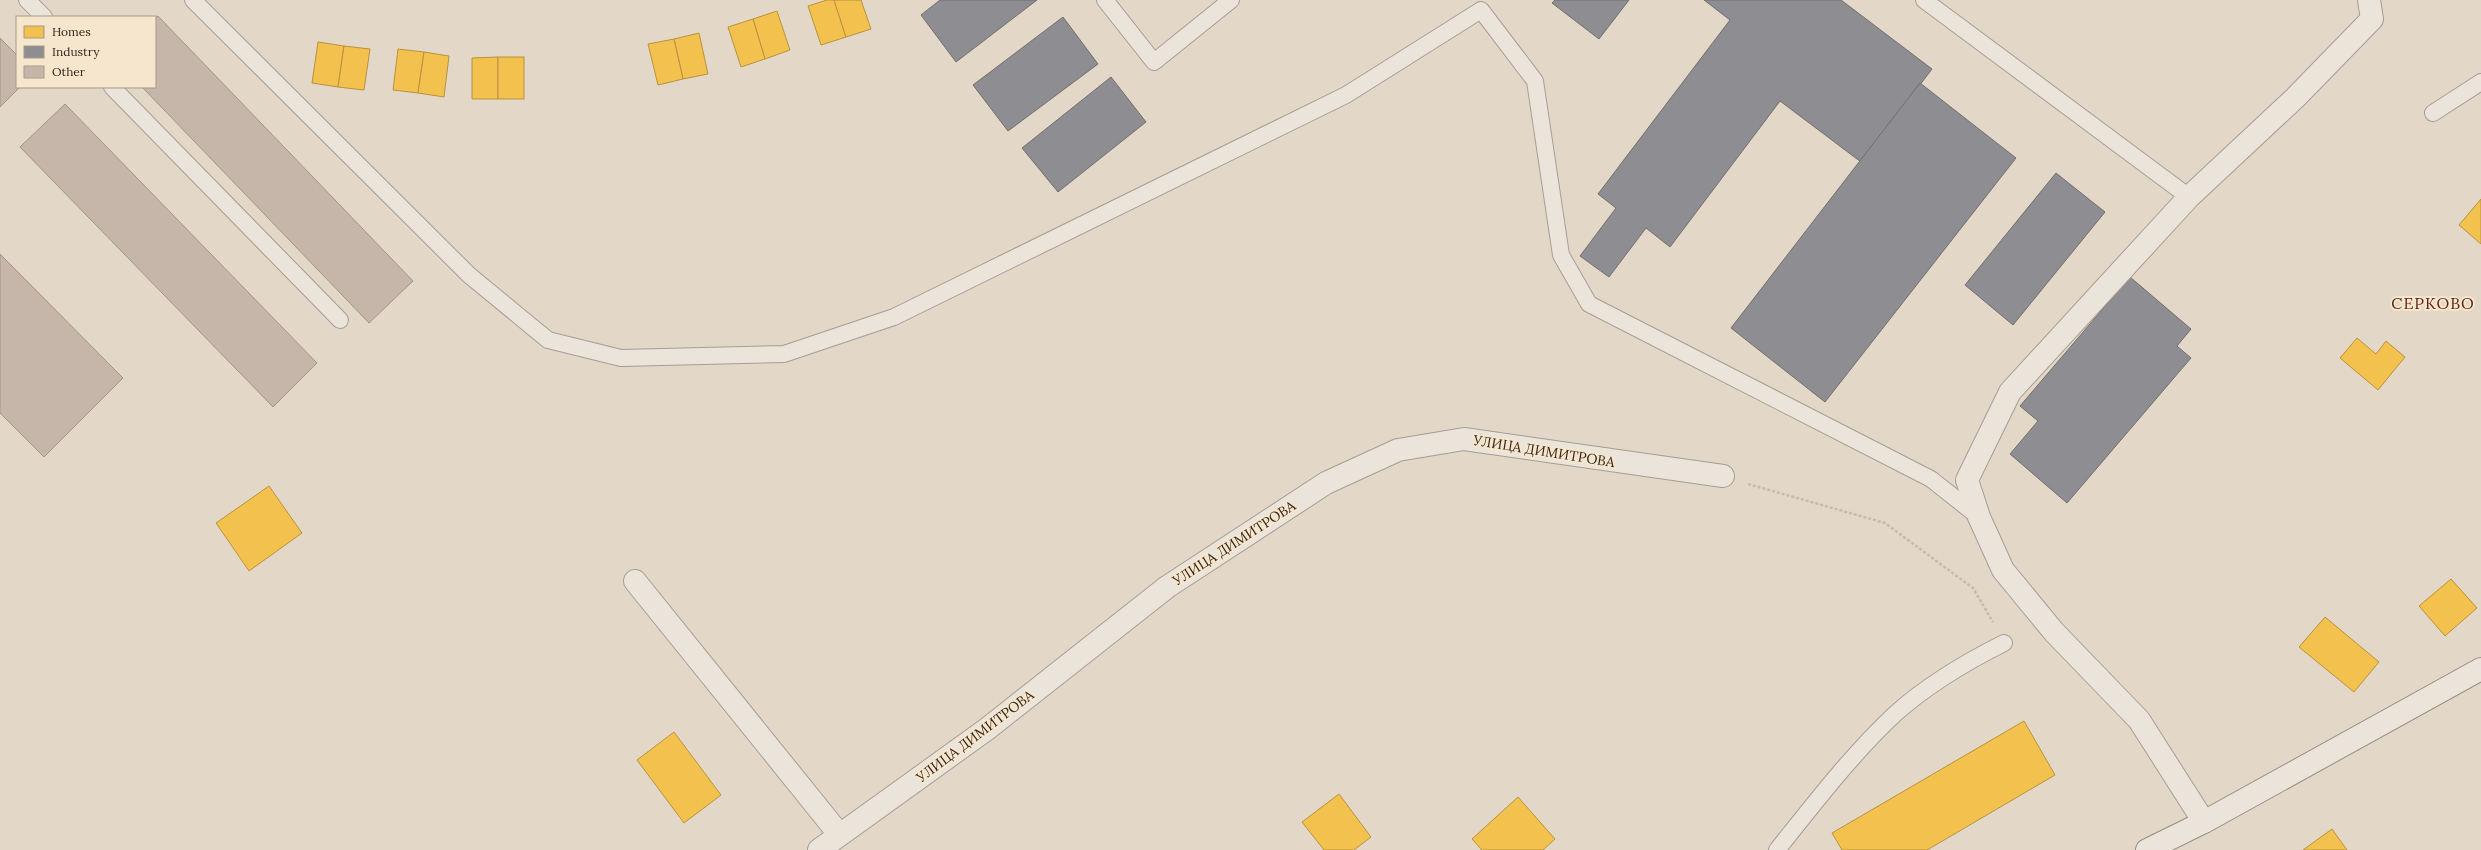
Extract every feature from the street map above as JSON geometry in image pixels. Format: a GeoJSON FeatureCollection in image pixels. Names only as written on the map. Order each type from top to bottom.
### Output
{"type":"FeatureCollection","features":[{"type":"Feature","properties":{"kind":"street"},"geometry":{"type":"LineString","coordinates":[[2204,822],[2139,720],[2054,632],[2003,570],[1979,517],[1967,480],[2010,392],[2189,197],[2295,98],[2372,19],[2369,0]]}},
{"type":"Feature","properties":{"kind":"street","name":"УЛИЦА ДИМИТРОВА"},"geometry":{"type":"LineString","coordinates":[[819,850],[839,834],[987,729],[1167,587],[1326,483],[1398,450],[1464,439],[1723,476]]}},
{"type":"Feature","properties":{"kind":"street"},"geometry":{"type":"LineString","coordinates":[[635,581],[839,834]]}},
{"type":"Feature","properties":{"kind":"street"},"geometry":{"type":"LineString","coordinates":[[2147,850],[2204,822],[2481,669]]}},
{"type":"Feature","properties":{"kind":"lane"},"geometry":{"type":"LineString","coordinates":[[27,0],[43,16]]}},
{"type":"Feature","properties":{"kind":"lane"},"geometry":{"type":"LineString","coordinates":[[193,0],[469,276],[548,340],[621,358],[784,354],[894,317],[1346,94],[1481,10],[1535,81],[1561,255],[1589,304],[1931,479],[1979,517]]}},
{"type":"Feature","properties":{"kind":"lane"},"geometry":{"type":"LineString","coordinates":[[1104,0],[1154,62],[1231,0]]}},
{"type":"Feature","properties":{"kind":"lane"},"geometry":{"type":"LineString","coordinates":[[1924,0],[2189,197]]}},
{"type":"Feature","properties":{"kind":"lane"},"geometry":{"type":"LineString","coordinates":[[2433,113],[2481,82]]}},
{"type":"Feature","properties":{"kind":"lane"},"geometry":{"type":"LineString","coordinates":[[113,88],[340,320]]}},
{"type":"Feature","properties":{"kind":"lane"},"geometry":{"type":"LineString","coordinates":[[1777,850],[1824,791],[1895,714],[1967,662],[2004,643]]}},
{"type":"Feature","properties":{"kind":"path"},"geometry":{"type":"LineString","coordinates":[[1723,476],[1885,523],[1973,588],[2004,643]]}},
{"type":"Feature","properties":{"kind":"building: Homes"},"geometry":{"type":"Polygon","coordinates":[[[827,0],[834,0],[846,37],[821,45],[808,6],[827,0]]]}},
{"type":"Feature","properties":{"kind":"building: Homes"},"geometry":{"type":"Polygon","coordinates":[[[834,0],[861,0],[871,29],[846,37],[834,0]]]}},
{"type":"Feature","properties":{"kind":"building: Homes"},"geometry":{"type":"Polygon","coordinates":[[[777,11],[790,50],[765,59],[753,19],[777,11]]]}},
{"type":"Feature","properties":{"kind":"building: Homes"},"geometry":{"type":"Polygon","coordinates":[[[753,19],[765,59],[741,67],[728,27],[753,19]]]}},
{"type":"Feature","properties":{"kind":"building: Homes"},"geometry":{"type":"Polygon","coordinates":[[[699,33],[708,74],[683,79],[674,39],[699,33]]]}},
{"type":"Feature","properties":{"kind":"building: Homes"},"geometry":{"type":"Polygon","coordinates":[[[674,39],[683,79],[658,85],[648,44],[674,39]]]}},
{"type":"Feature","properties":{"kind":"building: Homes"},"geometry":{"type":"Polygon","coordinates":[[[318,42],[344,46],[338,87],[312,83],[318,42]]]}},
{"type":"Feature","properties":{"kind":"building: Homes"},"geometry":{"type":"Polygon","coordinates":[[[344,46],[370,49],[364,90],[338,87],[344,46]]]}},
{"type":"Feature","properties":{"kind":"building: Homes"},"geometry":{"type":"Polygon","coordinates":[[[398,49],[424,52],[418,93],[393,90],[398,49]]]}},
{"type":"Feature","properties":{"kind":"building: Homes"},"geometry":{"type":"Polygon","coordinates":[[[424,52],[449,56],[444,97],[418,93],[424,52]]]}},
{"type":"Feature","properties":{"kind":"building: Homes"},"geometry":{"type":"Polygon","coordinates":[[[498,57],[498,99],[472,99],[472,58],[498,57]]]}},
{"type":"Feature","properties":{"kind":"building: Homes"},"geometry":{"type":"Polygon","coordinates":[[[498,57],[524,57],[524,99],[498,99],[498,57]]]}},
{"type":"Feature","properties":{"kind":"building: Homes"},"geometry":{"type":"Polygon","coordinates":[[[2481,199],[2481,244],[2459,225],[2481,199]]]}},
{"type":"Feature","properties":{"kind":"building: Homes"},"geometry":{"type":"Polygon","coordinates":[[[2357,338],[2376,354],[2386,341],[2405,357],[2378,390],[2340,358],[2357,338]]]}},
{"type":"Feature","properties":{"kind":"building: Homes"},"geometry":{"type":"Polygon","coordinates":[[[269,486],[302,533],[249,571],[216,523],[269,486]]]}},
{"type":"Feature","properties":{"kind":"building: Homes"},"geometry":{"type":"Polygon","coordinates":[[[2451,579],[2477,608],[2445,636],[2419,606],[2451,579]]]}},
{"type":"Feature","properties":{"kind":"building: Homes"},"geometry":{"type":"Polygon","coordinates":[[[2325,617],[2379,662],[2354,692],[2299,647],[2325,617]]]}},
{"type":"Feature","properties":{"kind":"building: Homes"},"geometry":{"type":"Polygon","coordinates":[[[2024,721],[2055,775],[1927,850],[1842,850],[1832,833],[2024,721]]]}},
{"type":"Feature","properties":{"kind":"building: Homes"},"geometry":{"type":"Polygon","coordinates":[[[674,732],[721,795],[684,823],[637,760],[674,732]]]}},
{"type":"Feature","properties":{"kind":"building: Homes"},"geometry":{"type":"Polygon","coordinates":[[[1339,794],[1371,837],[1354,850],[1324,850],[1302,822],[1339,794]]]}},
{"type":"Feature","properties":{"kind":"building: Homes"},"geometry":{"type":"Polygon","coordinates":[[[1518,797],[1555,839],[1543,850],[1482,850],[1472,839],[1518,797]]]}},
{"type":"Feature","properties":{"kind":"building: Homes"},"geometry":{"type":"Polygon","coordinates":[[[2332,829],[2347,850],[2303,850],[2332,829]]]}},
{"type":"Feature","properties":{"kind":"building: Industry"},"geometry":{"type":"Polygon","coordinates":[[[940,0],[1037,0],[956,62],[921,15],[940,0]]]}},
{"type":"Feature","properties":{"kind":"building: Industry"},"geometry":{"type":"Polygon","coordinates":[[[1555,0],[1629,0],[1599,39],[1552,3],[1555,0]]]}},
{"type":"Feature","properties":{"kind":"building: Industry"},"geometry":{"type":"Polygon","coordinates":[[[1704,0],[1841,0],[1932,69],[1861,162],[1780,101],[1670,247],[1646,228],[1609,277],[1580,256],[1616,208],[1598,194],[1730,20],[1704,0]]]}},
{"type":"Feature","properties":{"kind":"building: Industry"},"geometry":{"type":"Polygon","coordinates":[[[1063,17],[1098,64],[1008,131],[973,85],[1063,17]]]}},
{"type":"Feature","properties":{"kind":"building: Industry"},"geometry":{"type":"Polygon","coordinates":[[[1111,77],[1146,122],[1058,192],[1022,148],[1111,77]]]}},
{"type":"Feature","properties":{"kind":"building: Industry"},"geometry":{"type":"Polygon","coordinates":[[[1920,83],[2016,158],[1825,402],[1731,328],[1920,83]]]}},
{"type":"Feature","properties":{"kind":"building: Industry"},"geometry":{"type":"Polygon","coordinates":[[[2056,173],[2105,212],[2013,325],[1965,285],[2056,173]]]}},
{"type":"Feature","properties":{"kind":"building: Industry"},"geometry":{"type":"Polygon","coordinates":[[[2130,277],[2191,329],[2177,346],[2191,358],[2067,503],[2010,454],[2038,421],[2020,406],[2130,277]]]}},
{"type":"Feature","properties":{"kind":"building: Other"},"geometry":{"type":"Polygon","coordinates":[[[158,16],[413,281],[369,323],[143,88],[156,88],[156,17],[158,16]]]}},
{"type":"Feature","properties":{"kind":"building: Other"},"geometry":{"type":"Polygon","coordinates":[[[0,38],[16,54],[16,88],[19,88],[0,107],[0,38]]]}},
{"type":"Feature","properties":{"kind":"building: Other"},"geometry":{"type":"Polygon","coordinates":[[[65,104],[317,363],[273,407],[20,147],[65,104]]]}},
{"type":"Feature","properties":{"kind":"building: Other"},"geometry":{"type":"Polygon","coordinates":[[[0,254],[123,378],[44,457],[0,413],[0,254]]]}},
{"type":"Feature","properties":{"kind":"district","name":"СЕРКОВО"},"geometry":{"type":"Point","coordinates":[2433,303]}}]}
